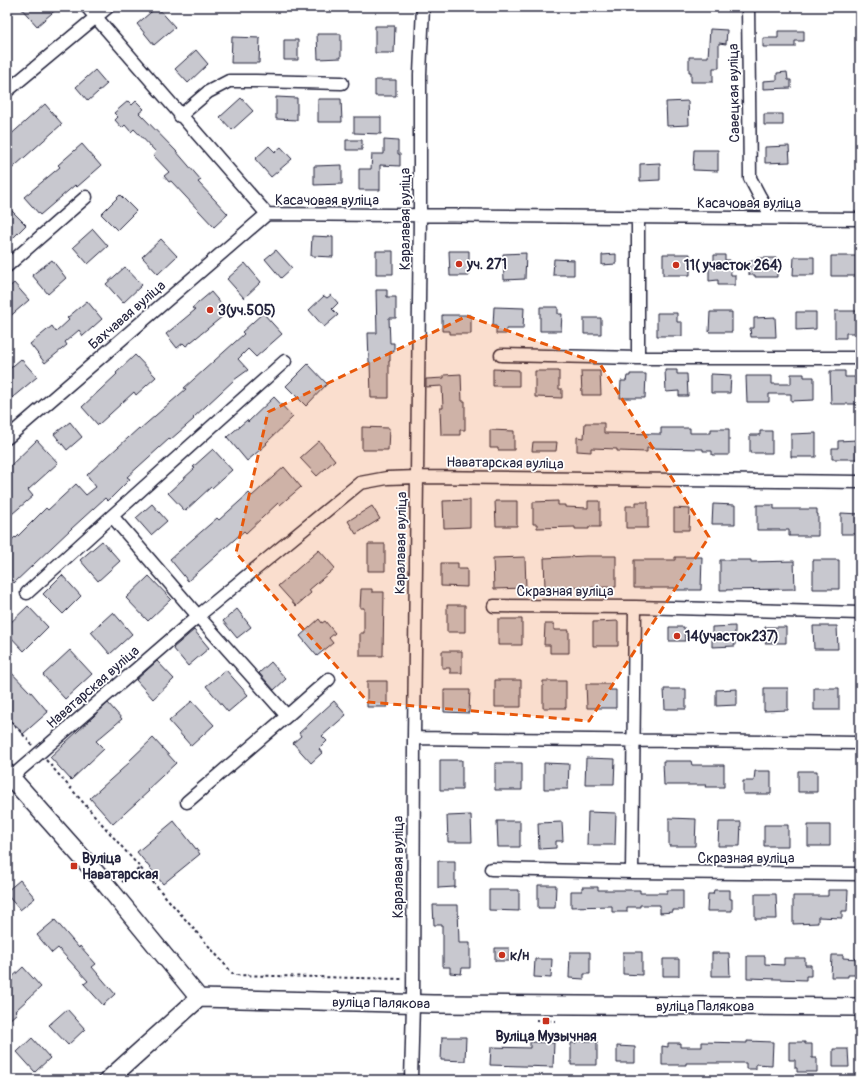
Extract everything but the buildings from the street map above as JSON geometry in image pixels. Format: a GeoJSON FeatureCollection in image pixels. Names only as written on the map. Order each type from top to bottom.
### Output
{"type":"FeatureCollection","features":[{"type":"Feature","properties":{"kind":"street","name":"Касачовая вуліца"},"geometry":{"type":"LineString","coordinates":[[87,7],[180,116],[268,214],[860,220]]}},
{"type":"Feature","properties":{"kind":"street"},"geometry":{"type":"LineString","coordinates":[[7,92],[108,7]]}},
{"type":"Feature","properties":{"kind":"street","name":"Каралавая вуліца"},"geometry":{"type":"LineString","coordinates":[[411,1080],[413,1004],[420,74],[423,7]]}},
{"type":"Feature","properties":{"kind":"street","name":"Савецкая вуліца"},"geometry":{"type":"LineString","coordinates":[[748,7],[750,178],[773,218]]}},
{"type":"Feature","properties":{"kind":"street"},"geometry":{"type":"LineString","coordinates":[[180,116],[208,92],[229,81],[256,80],[342,83]]}},
{"type":"Feature","properties":{"kind":"street"},"geometry":{"type":"LineString","coordinates":[[7,266],[86,197]]}},
{"type":"Feature","properties":{"kind":"street","name":"Бахчавая вуліца"},"geometry":{"type":"LineString","coordinates":[[7,438],[268,214]]}},
{"type":"Feature","properties":{"kind":"street"},"geometry":{"type":"LineString","coordinates":[[638,217],[638,358]]}},
{"type":"Feature","properties":{"kind":"street"},"geometry":{"type":"LineString","coordinates":[[501,356],[638,358],[860,358]]}},
{"type":"Feature","properties":{"kind":"street"},"geometry":{"type":"LineString","coordinates":[[27,593],[285,361]]}},
{"type":"Feature","properties":{"kind":"street","name":"Наватарская вуліца"},"geometry":{"type":"LineString","coordinates":[[8,777],[198,616],[360,483],[387,478],[417,477],[860,482]]}},
{"type":"Feature","properties":{"kind":"street"},"geometry":{"type":"LineString","coordinates":[[112,516],[287,716]]}},
{"type":"Feature","properties":{"kind":"street","name":"Скразная вуліца"},"geometry":{"type":"LineString","coordinates":[[494,606],[636,606],[860,613]]}},
{"type":"Feature","properties":{"kind":"street"},"geometry":{"type":"LineString","coordinates":[[632,872],[636,606]]}},
{"type":"Feature","properties":{"kind":"street"},"geometry":{"type":"LineString","coordinates":[[187,802],[329,679]]}},
{"type":"Feature","properties":{"kind":"street"},"geometry":{"type":"LineString","coordinates":[[414,738],[860,743]]}},
{"type":"Feature","properties":{"kind":"street"},"geometry":{"type":"LineString","coordinates":[[8,777],[103,882],[199,998],[108,1080]]}},
{"type":"Feature","properties":{"kind":"street","name":"Скразная вуліца"},"geometry":{"type":"LineString","coordinates":[[491,869],[860,874]]}},
{"type":"Feature","properties":{"kind":"street","name":"вуліца Палякова"},"geometry":{"type":"LineString","coordinates":[[199,998],[413,1004],[860,1008]]}},
{"type":"Feature","properties":{"kind":"path"},"geometry":{"type":"LineString","coordinates":[[7,716],[37,750]]}},
{"type":"Feature","properties":{"kind":"path"},"geometry":{"type":"LineString","coordinates":[[42,756],[234,975],[413,979]]}},
{"type":"Feature","properties":{"kind":"path"},"geometry":{"type":"LineString","coordinates":[[122,883],[140,868]]}},
{"type":"Feature","properties":{"kind":"path"},"geometry":{"type":"LineString","coordinates":[[536,1020],[556,1021]]}},
{"type":"Feature","properties":{"kind":"highlighted area"},"geometry":{"type":"Polygon","coordinates":[[[467,316],[600,364],[709,537],[589,721],[368,702],[236,553],[268,412],[467,316]]]}},
{"type":"Feature","properties":{"kind":"place","name":"уч. 271"},"geometry":{"type":"Point","coordinates":[459,264]}},
{"type":"Feature","properties":{"kind":"place","name":"11( участок 264)"},"geometry":{"type":"Point","coordinates":[676,265]}},
{"type":"Feature","properties":{"kind":"place","name":"3(уч.505)"},"geometry":{"type":"Point","coordinates":[210,310]}},
{"type":"Feature","properties":{"kind":"place","name":"14(участок237)"},"geometry":{"type":"Point","coordinates":[677,636]}},
{"type":"Feature","properties":{"kind":"place","name":"Вуліца Наватарская"},"geometry":{"type":"Point","coordinates":[74,866]}},
{"type":"Feature","properties":{"kind":"place","name":"к/н"},"geometry":{"type":"Point","coordinates":[502,955]}},
{"type":"Feature","properties":{"kind":"place","name":"Вуліца Музычная"},"geometry":{"type":"Point","coordinates":[546,1021]}}]}
